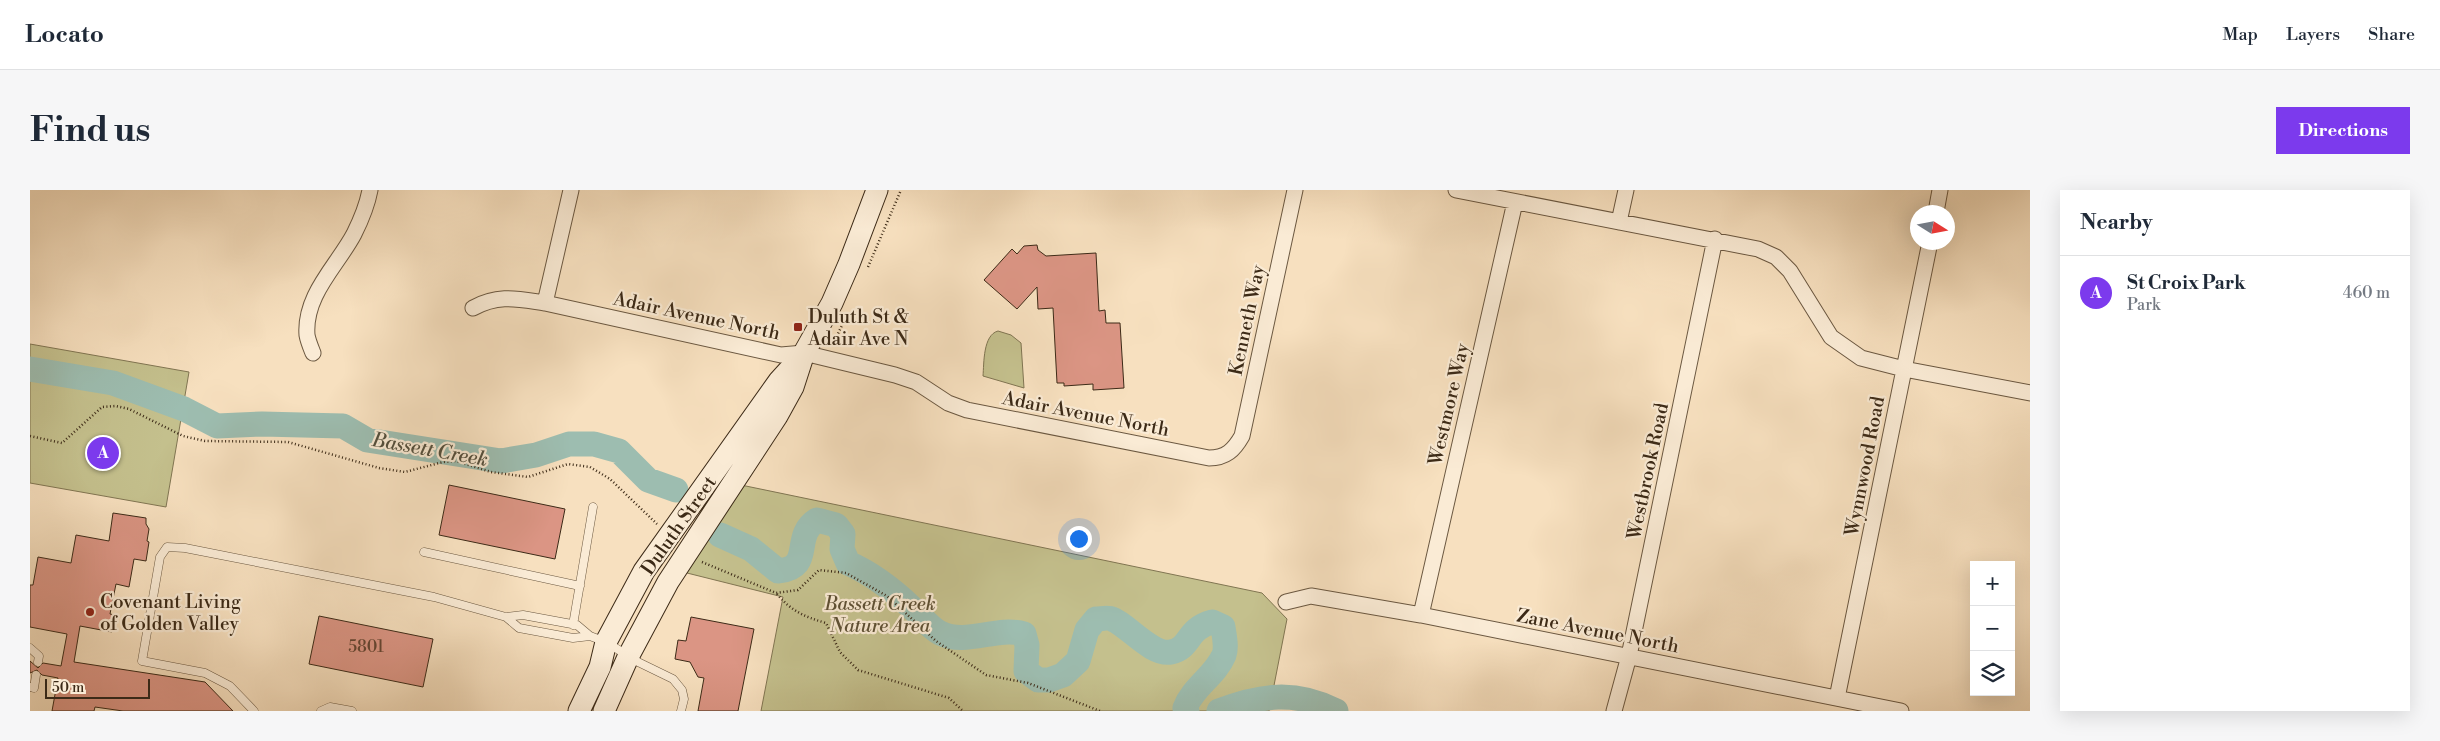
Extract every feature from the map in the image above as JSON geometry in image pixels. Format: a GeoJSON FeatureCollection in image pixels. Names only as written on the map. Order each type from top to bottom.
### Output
{"type":"FeatureCollection","features":[{"type":"Feature","properties":{"kind":"street"},"geometry":{"type":"LineString","coordinates":[[313,354],[308,335],[310,312],[318,289],[353,235],[366,208],[370,190]]}},
{"type":"Feature","properties":{"kind":"street"},"geometry":{"type":"LineString","coordinates":[[545,302],[571,190]]}},
{"type":"Feature","properties":{"kind":"street","name":"Duluth Street"},"geometry":{"type":"LineString","coordinates":[[604,711],[628,655],[672,575],[777,416],[793,387],[804,354],[832,303],[850,264],[877,190]]}},
{"type":"Feature","properties":{"kind":"street","name":"Kenneth Way"},"geometry":{"type":"LineString","coordinates":[[1228,454],[1237,445],[1242,436],[1295,190]]}},
{"type":"Feature","properties":{"kind":"street"},"geometry":{"type":"LineString","coordinates":[[1456,190],[1715,239],[1758,249],[1776,257],[1790,270],[1831,337],[1861,358],[1904,369],[2030,393]]}},
{"type":"Feature","properties":{"kind":"street"},"geometry":{"type":"LineString","coordinates":[[1619,222],[1626,190]]}},
{"type":"Feature","properties":{"kind":"street"},"geometry":{"type":"LineString","coordinates":[[1937,205],[1940,190]]}},
{"type":"Feature","properties":{"kind":"street","name":"Westmore Way"},"geometry":{"type":"LineString","coordinates":[[1421,615],[1515,202]]}},
{"type":"Feature","properties":{"kind":"street","name":"Westbrook Road"},"geometry":{"type":"LineString","coordinates":[[1614,711],[1629,656],[1715,239]]}},
{"type":"Feature","properties":{"kind":"street","name":"Wynnwood Road"},"geometry":{"type":"LineString","coordinates":[[1838,698],[1928,250]]}},
{"type":"Feature","properties":{"kind":"street","name":"Adair Avenue North"},"geometry":{"type":"LineString","coordinates":[[473,308],[489,300],[513,298],[545,302],[781,355],[804,354],[904,378],[948,403],[967,410],[1209,458],[1220,458],[1228,454]]}},
{"type":"Feature","properties":{"kind":"street","name":"Duluth Street"},"geometry":{"type":"LineString","coordinates":[[579,711],[600,667],[598,639],[779,381],[804,354]]}},
{"type":"Feature","properties":{"kind":"street","name":"Zane Avenue North"},"geometry":{"type":"LineString","coordinates":[[1286,602],[1311,596],[1421,615],[1901,711]]}},
{"type":"Feature","properties":{"kind":"lane"},"geometry":{"type":"LineString","coordinates":[[574,625],[593,507]]}},
{"type":"Feature","properties":{"kind":"lane"},"geometry":{"type":"LineString","coordinates":[[254,711],[230,686],[205,673],[142,662],[160,557],[167,546],[425,595],[506,617],[523,615],[574,625],[678,683],[684,699],[681,711]]}},
{"type":"Feature","properties":{"kind":"lane"},"geometry":{"type":"LineString","coordinates":[[424,552],[580,586]]}},
{"type":"Feature","properties":{"kind":"lane"},"geometry":{"type":"LineString","coordinates":[[506,617],[519,628],[573,638],[598,639]]}},
{"type":"Feature","properties":{"kind":"lane"},"geometry":{"type":"LineString","coordinates":[[30,648],[39,656],[38,662]]}},
{"type":"Feature","properties":{"kind":"lane"},"geometry":{"type":"LineString","coordinates":[[30,688],[34,688],[36,674]]}},
{"type":"Feature","properties":{"kind":"lane"},"geometry":{"type":"LineString","coordinates":[[321,711],[330,707],[352,711]]}},
{"type":"Feature","properties":{"kind":"path"},"geometry":{"type":"LineString","coordinates":[[30,436],[62,443],[102,407],[116,406],[129,409],[183,436],[205,441],[288,442],[379,468],[405,472],[443,462],[456,461],[491,472],[528,477],[568,464],[590,467],[610,478],[658,525]]}},
{"type":"Feature","properties":{"kind":"path"},"geometry":{"type":"LineString","coordinates":[[693,558],[776,593],[791,610],[826,623],[840,652],[858,670],[949,698],[962,711]]}},
{"type":"Feature","properties":{"kind":"path"},"geometry":{"type":"LineString","coordinates":[[776,593],[798,590],[819,570],[846,573],[887,596],[936,642],[986,675],[1028,683],[1100,711]]}},
{"type":"Feature","properties":{"kind":"green space"},"geometry":{"type":"Polygon","coordinates":[[[998,331],[1011,335],[1021,343],[1024,388],[983,376],[984,357],[989,338],[998,331]]]}},
{"type":"Feature","properties":{"kind":"green space"},"geometry":{"type":"Polygon","coordinates":[[[30,344],[189,372],[166,507],[30,483],[30,344]]]}},
{"type":"Feature","properties":{"kind":"green space","name":"Bassett Creek Nature Area"},"geometry":{"type":"Polygon","coordinates":[[[741,485],[1262,593],[1287,619],[1269,711],[761,711],[783,597],[679,571],[741,485]]]}},
{"type":"Feature","properties":{"kind":"building"},"geometry":{"type":"Polygon","coordinates":[[[1037,245],[1038,250],[1046,256],[1096,253],[1099,311],[1105,310],[1106,323],[1120,323],[1124,388],[1093,390],[1093,384],[1064,386],[1064,383],[1057,383],[1053,308],[1038,309],[1037,287],[1017,309],[984,280],[1012,249],[1017,254],[1024,246],[1037,245]]]}},
{"type":"Feature","properties":{"kind":"building"},"geometry":{"type":"Polygon","coordinates":[[[449,485],[565,509],[555,559],[439,535],[449,485]]]}},
{"type":"Feature","properties":{"kind":"building","name":"Covenant Living of Golden Valley"},"geometry":{"type":"Polygon","coordinates":[[[113,513],[146,518],[146,524],[149,529],[147,541],[149,542],[146,561],[134,559],[129,587],[116,584],[110,614],[115,615],[112,632],[80,626],[74,662],[205,682],[233,711],[123,711],[95,707],[94,711],[52,711],[58,678],[42,675],[37,670],[30,673],[30,661],[38,668],[43,663],[61,666],[67,634],[30,627],[30,585],[33,585],[38,557],[71,563],[76,535],[109,541],[113,513]]]}},
{"type":"Feature","properties":{"kind":"building"},"geometry":{"type":"Polygon","coordinates":[[[319,616],[433,639],[423,687],[309,664],[319,616]]]}},
{"type":"Feature","properties":{"kind":"building"},"geometry":{"type":"Polygon","coordinates":[[[691,617],[754,629],[738,711],[698,711],[704,678],[698,677],[690,662],[675,659],[678,640],[686,641],[691,617]]]}},
{"type":"Feature","properties":{"kind":"waterway","name":"Bassett Creek"},"geometry":{"type":"LineString","coordinates":[[30,369],[113,383],[184,409],[217,426],[262,424],[343,426],[367,440],[501,461],[536,455],[569,444],[594,444],[619,451],[648,480],[676,490]]}},
{"type":"Feature","properties":{"kind":"waterway","name":"Bassett Creek"},"geometry":{"type":"LineString","coordinates":[[720,535],[751,549],[778,571],[789,569],[796,564],[800,558],[805,534],[809,527],[817,520],[836,525],[843,534],[842,549],[848,563],[866,572],[889,588],[936,631],[961,638],[1003,632],[1024,634],[1027,645],[1026,671],[1038,680],[1049,680],[1063,675],[1078,661],[1087,630],[1096,619],[1112,619],[1148,645],[1164,652],[1171,652],[1182,647],[1197,629],[1212,622],[1223,627],[1225,652],[1215,669],[1193,694],[1185,708],[1187,711]]}},
{"type":"Feature","properties":{"kind":"waterway","name":"Bassett Creek"},"geometry":{"type":"LineString","coordinates":[[1219,711],[1249,701],[1278,697],[1306,700],[1336,711]]}},
{"type":"Feature","properties":{"kind":"place","name":"Duluth St & Adair Ave N"},"geometry":{"type":"Point","coordinates":[798,327]}},
{"type":"Feature","properties":{"kind":"place","name":"St Croix Park"},"geometry":{"type":"Point","coordinates":[103,453]}},
{"type":"Feature","properties":{"kind":"place","name":"Covenant Living of Golden Valley"},"geometry":{"type":"Point","coordinates":[90,612]}}]}
